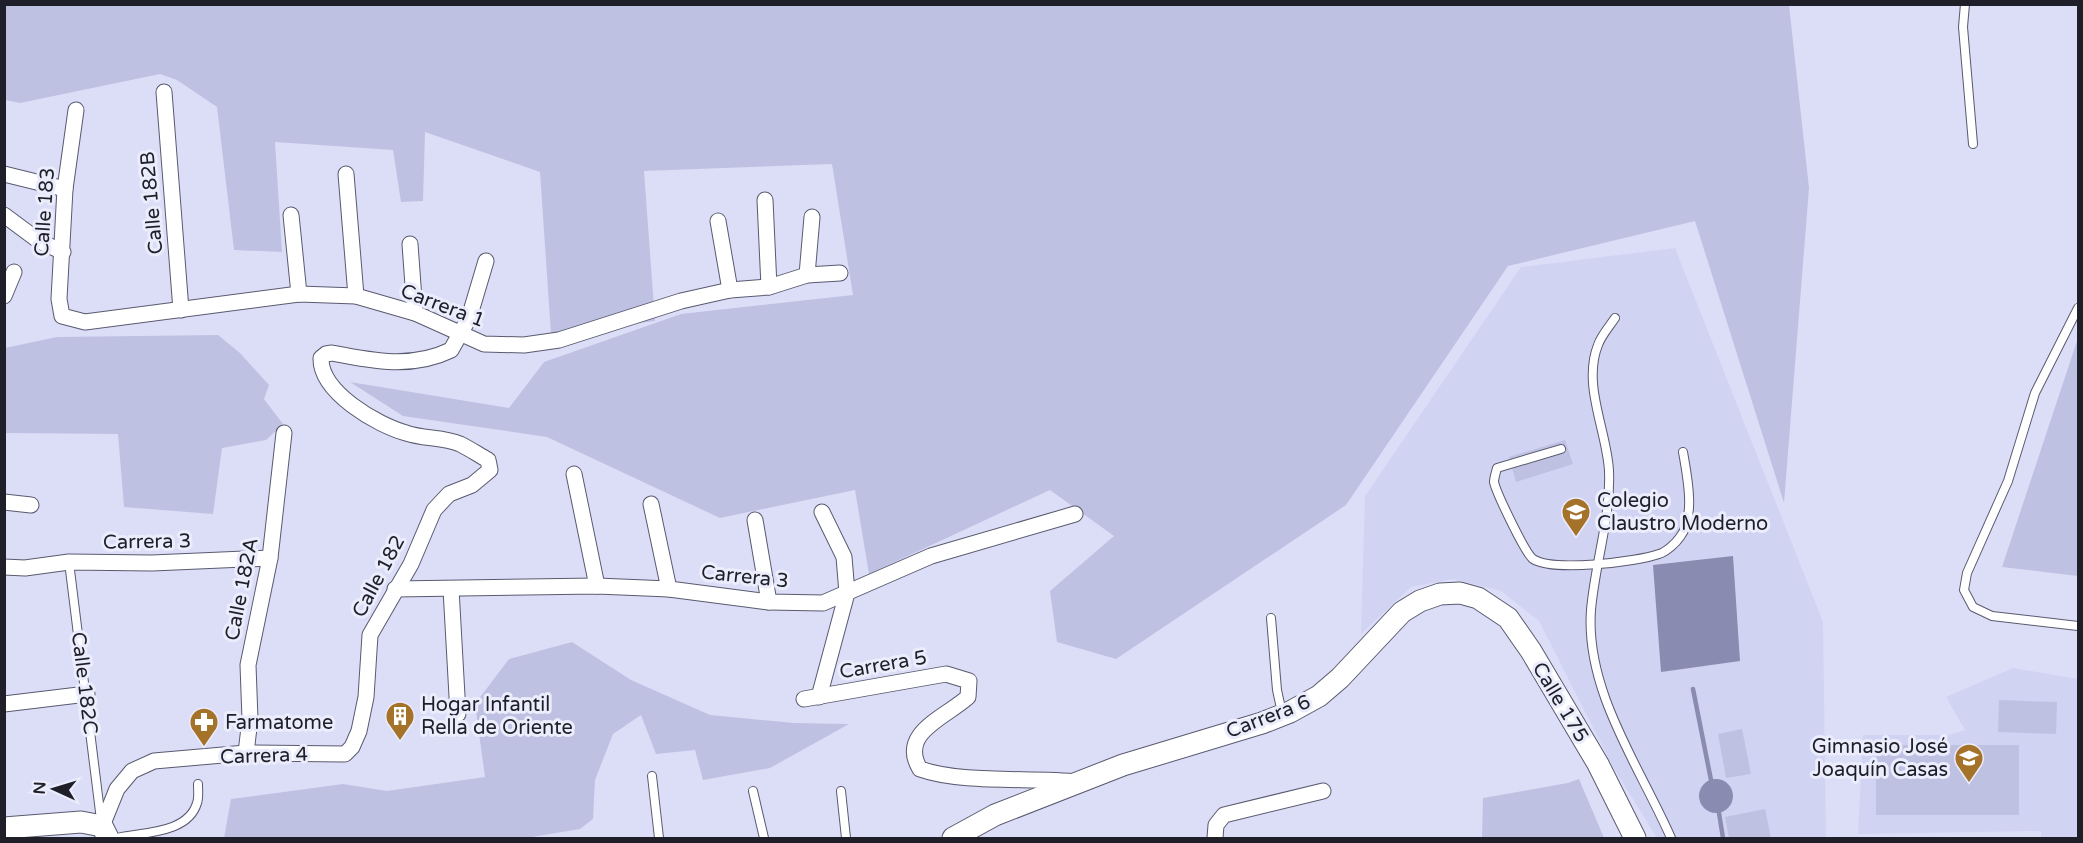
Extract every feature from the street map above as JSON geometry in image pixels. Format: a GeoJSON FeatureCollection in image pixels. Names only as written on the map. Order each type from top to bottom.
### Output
{"type":"FeatureCollection","features":[{"type":"Feature","properties":{"kind":"street","name":"Calle 182B"},"geometry":{"type":"LineString","coordinates":[[164,92],[181,310]]}},
{"type":"Feature","properties":{"kind":"street","name":"Calle 183"},"geometry":{"type":"LineString","coordinates":[[62,316],[59,299],[65,189],[76,110]]}},
{"type":"Feature","properties":{"kind":"street"},"geometry":{"type":"LineString","coordinates":[[4,174],[65,189]]}},
{"type":"Feature","properties":{"kind":"street"},"geometry":{"type":"LineString","coordinates":[[346,174],[356,296]]}},
{"type":"Feature","properties":{"kind":"street"},"geometry":{"type":"LineString","coordinates":[[765,200],[769,287]]}},
{"type":"Feature","properties":{"kind":"street"},"geometry":{"type":"LineString","coordinates":[[291,215],[299,294]]}},
{"type":"Feature","properties":{"kind":"street"},"geometry":{"type":"LineString","coordinates":[[4,216],[39,241],[63,252]]}},
{"type":"Feature","properties":{"kind":"street"},"geometry":{"type":"LineString","coordinates":[[807,274],[812,217]]}},
{"type":"Feature","properties":{"kind":"street"},"geometry":{"type":"LineString","coordinates":[[718,221],[730,290]]}},
{"type":"Feature","properties":{"kind":"street"},"geometry":{"type":"LineString","coordinates":[[410,244],[415,313]]}},
{"type":"Feature","properties":{"kind":"street"},"geometry":{"type":"LineString","coordinates":[[460,335],[468,318],[486,261]]}},
{"type":"Feature","properties":{"kind":"street"},"geometry":{"type":"LineString","coordinates":[[4,296],[14,272]]}},
{"type":"Feature","properties":{"kind":"street","name":"Carrera 1"},"geometry":{"type":"LineString","coordinates":[[62,316],[85,322],[299,294],[356,296],[415,313],[484,344],[524,345],[547,342],[681,301],[730,290],[769,287],[807,274],[840,273]]}},
{"type":"Feature","properties":{"kind":"street","name":"Calle 182"},"geometry":{"type":"LineString","coordinates":[[345,754],[352,747],[362,719],[366,697],[370,635],[411,564],[434,510],[449,494],[472,485],[490,470],[488,460],[458,443],[405,433],[360,412],[329,382],[321,369],[321,358],[326,354],[332,354],[376,362],[422,361],[451,350],[460,335]]}},
{"type":"Feature","properties":{"kind":"street","name":"Calle 182A"},"geometry":{"type":"LineString","coordinates":[[246,753],[250,719],[248,665],[270,558],[284,433]]}},
{"type":"Feature","properties":{"kind":"street"},"geometry":{"type":"LineString","coordinates":[[574,474],[597,586]]}},
{"type":"Feature","properties":{"kind":"street"},"geometry":{"type":"LineString","coordinates":[[4,502],[31,505]]}},
{"type":"Feature","properties":{"kind":"street"},"geometry":{"type":"LineString","coordinates":[[651,504],[669,589]]}},
{"type":"Feature","properties":{"kind":"street"},"geometry":{"type":"LineString","coordinates":[[822,512],[844,557],[847,593]]}},
{"type":"Feature","properties":{"kind":"street","name":"Carrera 3"},"geometry":{"type":"LineString","coordinates":[[395,589],[597,586],[669,589],[769,602],[823,603],[931,556],[1075,514]]}},
{"type":"Feature","properties":{"kind":"street"},"geometry":{"type":"LineString","coordinates":[[755,520],[769,602]]}},
{"type":"Feature","properties":{"kind":"street","name":"Carrera 3"},"geometry":{"type":"LineString","coordinates":[[5,568],[25,568],[69,562],[152,563],[270,558]]}},
{"type":"Feature","properties":{"kind":"street"},"geometry":{"type":"LineString","coordinates":[[451,589],[458,714]]}},
{"type":"Feature","properties":{"kind":"street","name":"Carrera 5"},"geometry":{"type":"LineString","coordinates":[[847,593],[811,698],[946,674],[969,681],[968,697],[917,737],[913,754],[920,769]]}},
{"type":"Feature","properties":{"kind":"street","name":"Carrera 6"},"geometry":{"type":"LineString","coordinates":[[953,838],[995,815],[1123,765],[1283,715],[1319,696],[1340,678],[1402,612],[1420,601],[1440,594],[1460,593]]}},
{"type":"Feature","properties":{"kind":"street","name":"Calle 175"},"geometry":{"type":"LineString","coordinates":[[1460,593],[1478,598],[1492,606],[1514,626],[1598,764],[1635,838]]}},
{"type":"Feature","properties":{"kind":"street"},"geometry":{"type":"LineString","coordinates":[[4,704],[87,694]]}},
{"type":"Feature","properties":{"kind":"street","name":"Carrera 4"},"geometry":{"type":"LineString","coordinates":[[109,834],[117,789],[132,771],[154,761],[246,753],[345,754]]}},
{"type":"Feature","properties":{"kind":"street","name":"Carrera 6"},"geometry":{"type":"LineString","coordinates":[[920,769],[974,777],[1081,782]]}},
{"type":"Feature","properties":{"kind":"street"},"geometry":{"type":"LineString","coordinates":[[1215,838],[1216,825],[1224,815],[1323,791]]}},
{"type":"Feature","properties":{"kind":"street"},"geometry":{"type":"LineString","coordinates":[[4,828],[81,822],[109,834]]}},
{"type":"Feature","properties":{"kind":"lane"},"geometry":{"type":"LineString","coordinates":[[1965,4],[1963,27],[1972,144]]}},
{"type":"Feature","properties":{"kind":"lane"},"geometry":{"type":"LineString","coordinates":[[2079,308],[2035,393],[2008,481],[1967,573],[1964,590],[1973,607],[1992,616],[2079,626]]}},
{"type":"Feature","properties":{"kind":"lane"},"geometry":{"type":"LineString","coordinates":[[1615,318],[1598,345],[1594,368],[1596,399],[1609,470],[1606,516],[1591,611],[1592,652],[1599,680],[1621,735],[1671,838]]}},
{"type":"Feature","properties":{"kind":"lane"},"geometry":{"type":"LineString","coordinates":[[1561,449],[1497,468],[1494,481],[1523,546],[1533,559],[1549,563],[1599,565],[1662,554],[1681,536],[1688,512],[1688,487],[1683,452]]}},
{"type":"Feature","properties":{"kind":"lane","name":"Calle 182C"},"geometry":{"type":"LineString","coordinates":[[69,562],[109,834]]}},
{"type":"Feature","properties":{"kind":"lane"},"geometry":{"type":"LineString","coordinates":[[1271,618],[1277,690],[1283,715]]}},
{"type":"Feature","properties":{"kind":"lane"},"geometry":{"type":"LineString","coordinates":[[652,776],[659,838]]}},
{"type":"Feature","properties":{"kind":"lane"},"geometry":{"type":"LineString","coordinates":[[109,834],[166,829],[186,819],[197,804],[198,784]]}},
{"type":"Feature","properties":{"kind":"lane"},"geometry":{"type":"LineString","coordinates":[[841,791],[846,838]]}},
{"type":"Feature","properties":{"kind":"lane"},"geometry":{"type":"LineString","coordinates":[[753,792],[764,838]]}},
{"type":"Feature","properties":{"kind":"shaded area"},"geometry":{"type":"Polygon","coordinates":[[[4,5],[1789,5],[1809,188],[1784,503],[1695,221],[1508,266],[1346,505],[1116,659],[1057,642],[1050,591],[1114,536],[1050,490],[869,574],[855,490],[720,518],[547,437],[403,416],[350,382],[509,408],[544,362],[681,314],[853,295],[832,164],[644,171],[655,321],[551,334],[540,172],[425,132],[423,201],[401,202],[393,150],[275,142],[282,252],[234,250],[217,107],[177,80],[160,74],[20,103],[5,100],[4,5]]]}},
{"type":"Feature","properties":{"kind":"shaded area","name":"Colegio Claustro Moderno"},"geometry":{"type":"Polygon","coordinates":[[[1675,248],[1823,622],[1826,838],[1657,838],[1613,767],[1539,621],[1501,591],[1453,579],[1411,587],[1361,634],[1365,496],[1521,267],[1675,248]]]}},
{"type":"Feature","properties":{"kind":"shaded area"},"geometry":{"type":"Polygon","coordinates":[[[218,335],[240,353],[269,385],[264,399],[283,424],[266,440],[222,448],[213,514],[124,507],[118,434],[5,433],[5,348],[57,337],[218,335]]]}},
{"type":"Feature","properties":{"kind":"shaded area"},"geometry":{"type":"Polygon","coordinates":[[[2078,338],[2078,576],[2002,567],[2078,338]]]}},
{"type":"Feature","properties":{"kind":"shaded area"},"geometry":{"type":"Polygon","coordinates":[[[1565,440],[1573,464],[1516,482],[1509,457],[1565,440]]]}},
{"type":"Feature","properties":{"kind":"shaded area"},"geometry":{"type":"Polygon","coordinates":[[[1733,556],[1740,661],[1661,672],[1653,565],[1733,556]]]}},
{"type":"Feature","properties":{"kind":"shaded area"},"geometry":{"type":"Polygon","coordinates":[[[572,642],[631,680],[710,715],[794,723],[849,724],[770,768],[703,780],[695,750],[656,754],[641,715],[613,734],[595,780],[593,819],[580,829],[526,838],[224,838],[231,799],[343,784],[387,791],[485,777],[475,704],[509,659],[572,642]]]}},
{"type":"Feature","properties":{"kind":"shaded area","name":"Gimnasio José Joaquín Casas"},"geometry":{"type":"Polygon","coordinates":[[[2013,668],[2078,679],[2078,838],[2041,838],[2041,831],[1858,834],[1863,735],[1949,735],[1965,730],[1946,697],[2013,668]]]}},
{"type":"Feature","properties":{"kind":"shaded area"},"geometry":{"type":"Polygon","coordinates":[[[1999,700],[2057,702],[2056,734],[1998,732],[1999,700]]]}},
{"type":"Feature","properties":{"kind":"shaded area"},"geometry":{"type":"Polygon","coordinates":[[[1742,729],[1751,774],[1726,778],[1718,734],[1742,729]]]}},
{"type":"Feature","properties":{"kind":"shaded area"},"geometry":{"type":"Polygon","coordinates":[[[1876,745],[2019,745],[2019,815],[1876,815],[1876,745]]]}},
{"type":"Feature","properties":{"kind":"shaded area"},"geometry":{"type":"Polygon","coordinates":[[[1579,779],[1604,838],[1482,838],[1483,798],[1579,779]]]}},
{"type":"Feature","properties":{"kind":"shaded area"},"geometry":{"type":"Polygon","coordinates":[[[1716,779],[1728,784],[1733,796],[1728,808],[1716,813],[1704,808],[1699,796],[1704,784],[1716,779]]]}},
{"type":"Feature","properties":{"kind":"shaded area"},"geometry":{"type":"Polygon","coordinates":[[[1765,809],[1771,838],[1729,838],[1725,817],[1765,809]]]}},
{"type":"Feature","properties":{"kind":"waterway"},"geometry":{"type":"LineString","coordinates":[[1693,689],[1711,780]]}},
{"type":"Feature","properties":{"kind":"waterway"},"geometry":{"type":"LineString","coordinates":[[1719,813],[1723,838]]}},
{"type":"Feature","properties":{"kind":"place","name":"Colegio Claustro Moderno"},"geometry":{"type":"Point","coordinates":[1576,538]}},
{"type":"Feature","properties":{"kind":"place","name":"Hogar Infantil Rella de Oriente"},"geometry":{"type":"Point","coordinates":[400,742]}},
{"type":"Feature","properties":{"kind":"place","name":"Farmatome"},"geometry":{"type":"Point","coordinates":[204,748]}},
{"type":"Feature","properties":{"kind":"place","name":"Gimnasio José Joaquín Casas"},"geometry":{"type":"Point","coordinates":[1969,784]}}]}
